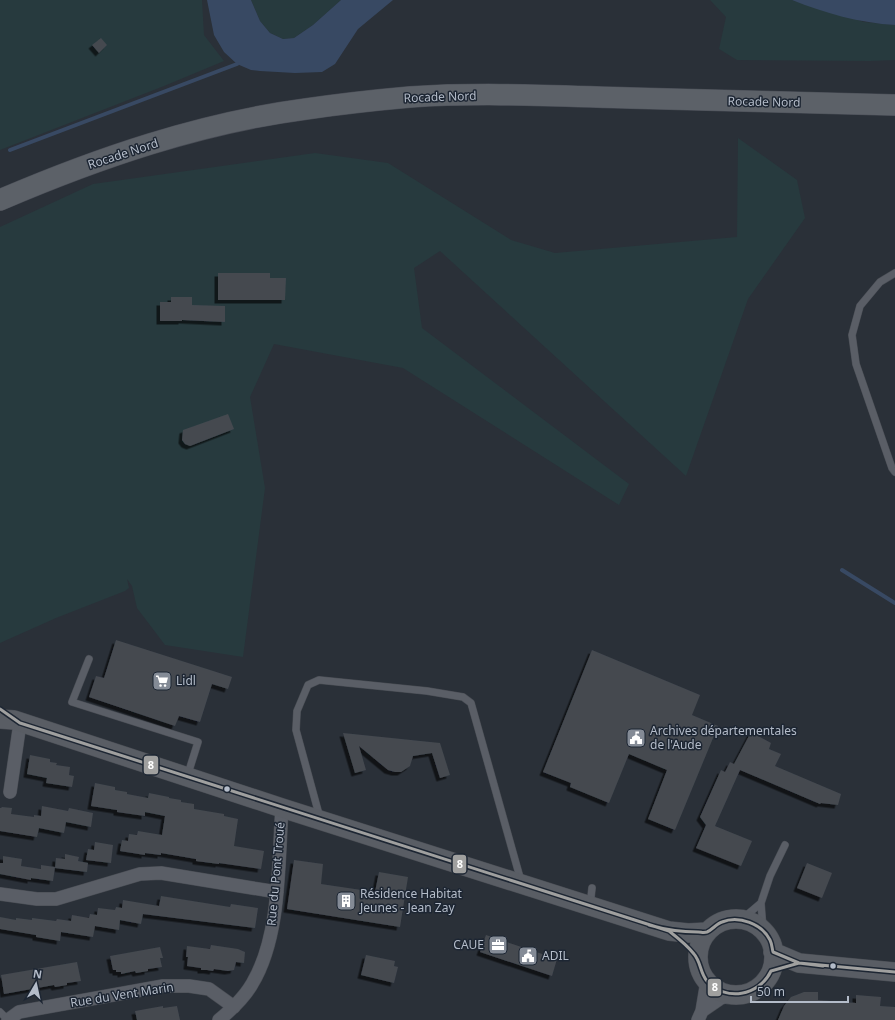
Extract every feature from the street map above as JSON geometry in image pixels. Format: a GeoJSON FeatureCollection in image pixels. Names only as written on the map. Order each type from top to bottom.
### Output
{"type":"FeatureCollection","features":[{"type":"Feature","properties":{"kind":"main road","name":"Rocade Nord"},"geometry":{"type":"LineString","coordinates":[[0,200],[54,177],[132,149],[222,124],[305,109],[373,101],[411,97],[487,96],[895,105]]}},
{"type":"Feature","properties":{"kind":"street"},"geometry":{"type":"LineString","coordinates":[[10,792],[9,718],[186,777],[522,885],[590,897],[669,931],[688,933],[707,932]]}},
{"type":"Feature","properties":{"kind":"street","name":"Rue du Pont Troué"},"geometry":{"type":"LineString","coordinates":[[219,1020],[234,1007],[252,985],[264,959],[272,931],[277,892],[282,808]]}},
{"type":"Feature","properties":{"kind":"street"},"geometry":{"type":"LineString","coordinates":[[0,894],[37,899],[56,899],[140,874],[160,873],[277,892]]}},
{"type":"Feature","properties":{"kind":"street"},"geometry":{"type":"LineString","coordinates":[[700,1015],[721,998],[745,994],[756,989],[765,982],[771,971],[773,952],[770,940],[763,930],[753,923],[741,920],[728,920],[717,924],[707,932],[700,945],[698,959],[700,971],[707,981],[718,990],[733,995]]}},
{"type":"Feature","properties":{"kind":"street"},"geometry":{"type":"LineString","coordinates":[[669,931],[698,959]]}},
{"type":"Feature","properties":{"kind":"street"},"geometry":{"type":"LineString","coordinates":[[773,952],[799,963],[895,972]]}},
{"type":"Feature","properties":{"kind":"street"},"geometry":{"type":"LineString","coordinates":[[771,971],[799,963]]}},
{"type":"Feature","properties":{"kind":"street"},"geometry":{"type":"LineString","coordinates":[[700,1015],[707,981]]}},
{"type":"Feature","properties":{"kind":"street","name":"Rue du Vent Marin"},"geometry":{"type":"LineString","coordinates":[[8,1020],[19,1012],[163,986],[189,986],[209,989],[234,1007]]}},
{"type":"Feature","properties":{"kind":"lane"},"geometry":{"type":"LineString","coordinates":[[895,273],[880,282],[860,306],[852,335],[856,364],[892,468],[895,472]]}},
{"type":"Feature","properties":{"kind":"lane"},"geometry":{"type":"LineString","coordinates":[[88,659],[72,702],[198,742],[186,777]]}},
{"type":"Feature","properties":{"kind":"lane"},"geometry":{"type":"LineString","coordinates":[[321,820],[296,730],[297,711],[308,685],[319,680],[427,691],[463,697],[471,703],[522,885]]}},
{"type":"Feature","properties":{"kind":"lane"},"geometry":{"type":"LineString","coordinates":[[763,930],[761,903],[770,876],[785,845]]}},
{"type":"Feature","properties":{"kind":"lane"},"geometry":{"type":"LineString","coordinates":[[741,920],[761,903]]}},
{"type":"Feature","properties":{"kind":"lane"},"geometry":{"type":"LineString","coordinates":[[0,1012],[8,1020]]}},
{"type":"Feature","properties":{"kind":"green space"},"geometry":{"type":"Polygon","coordinates":[[[0,0],[202,0],[204,35],[224,61],[0,150],[0,0]]]}},
{"type":"Feature","properties":{"kind":"green space"},"geometry":{"type":"Polygon","coordinates":[[[251,0],[341,0],[313,25],[294,38],[283,39],[270,33],[260,21],[251,0]]]}},
{"type":"Feature","properties":{"kind":"green space"},"geometry":{"type":"Polygon","coordinates":[[[710,0],[792,0],[864,22],[895,25],[895,60],[737,60],[719,49],[726,17],[710,0]]]}},
{"type":"Feature","properties":{"kind":"green space"},"geometry":{"type":"Polygon","coordinates":[[[738,138],[797,180],[805,218],[748,299],[686,476],[440,251],[414,268],[422,328],[629,484],[619,505],[403,368],[274,344],[250,397],[265,488],[243,657],[165,645],[137,608],[132,586],[127,579],[129,588],[125,591],[56,618],[0,643],[0,227],[93,184],[315,153],[388,163],[511,240],[555,253],[737,237],[738,138]]]}},
{"type":"Feature","properties":{"kind":"water"},"geometry":{"type":"Polygon","coordinates":[[[207,0],[251,0],[260,21],[270,33],[283,39],[294,38],[313,25],[341,0],[393,0],[358,29],[335,64],[322,72],[295,73],[251,70],[237,64],[224,52],[214,35],[207,0]]]}},
{"type":"Feature","properties":{"kind":"water"},"geometry":{"type":"Polygon","coordinates":[[[792,0],[895,0],[895,25],[842,17],[792,0]]]}},
{"type":"Feature","properties":{"kind":"building"},"geometry":{"type":"Polygon","coordinates":[[[101,38],[107,45],[99,53],[92,45],[101,38]]]}},
{"type":"Feature","properties":{"kind":"building"},"geometry":{"type":"Polygon","coordinates":[[[218,273],[270,273],[270,278],[286,278],[285,300],[218,300],[218,273]]]}},
{"type":"Feature","properties":{"kind":"building"},"geometry":{"type":"Polygon","coordinates":[[[171,297],[192,297],[192,305],[225,306],[225,322],[182,320],[160,321],[160,302],[171,302],[171,297]]]}},
{"type":"Feature","properties":{"kind":"building"},"geometry":{"type":"Polygon","coordinates":[[[228,414],[234,429],[190,446],[185,444],[182,440],[183,430],[228,414]]]}},
{"type":"Feature","properties":{"kind":"building","name":"Lidl"},"geometry":{"type":"Polygon","coordinates":[[[116,640],[232,677],[228,689],[212,684],[200,722],[179,716],[175,726],[89,697],[96,676],[104,678],[116,640]]]}},
{"type":"Feature","properties":{"kind":"building","name":"Archives départementales de l'Aude"},"geometry":{"type":"Polygon","coordinates":[[[592,650],[700,695],[692,715],[718,726],[675,830],[648,819],[667,770],[629,754],[609,803],[570,787],[571,783],[543,772],[592,650]]]}},
{"type":"Feature","properties":{"kind":"building"},"geometry":{"type":"Polygon","coordinates":[[[751,732],[771,743],[769,749],[781,754],[775,766],[841,794],[838,805],[820,804],[740,770],[715,826],[752,841],[741,866],[696,848],[706,825],[700,817],[721,770],[725,772],[730,762],[734,764],[751,732]]]}},
{"type":"Feature","properties":{"kind":"building"},"geometry":{"type":"Polygon","coordinates":[[[343,733],[440,743],[450,775],[440,778],[432,753],[413,756],[410,766],[401,772],[395,772],[388,770],[359,746],[366,770],[355,773],[343,733]]]}},
{"type":"Feature","properties":{"kind":"building"},"geometry":{"type":"Polygon","coordinates":[[[30,755],[50,759],[50,762],[57,763],[56,765],[70,767],[69,775],[74,776],[72,787],[46,783],[47,778],[27,774],[30,755]]]}},
{"type":"Feature","properties":{"kind":"building"},"geometry":{"type":"Polygon","coordinates":[[[95,783],[115,787],[115,790],[127,792],[127,794],[148,798],[149,793],[181,800],[181,802],[194,804],[194,809],[224,814],[224,816],[238,819],[234,846],[264,851],[261,869],[196,861],[196,859],[161,853],[161,855],[145,853],[145,855],[120,851],[122,840],[128,841],[129,834],[137,835],[138,831],[162,835],[165,816],[145,812],[145,816],[91,806],[95,783]]]}},
{"type":"Feature","properties":{"kind":"building"},"geometry":{"type":"Polygon","coordinates":[[[42,806],[68,811],[69,808],[93,813],[91,827],[66,822],[64,833],[39,828],[37,837],[0,831],[0,808],[12,808],[11,814],[34,817],[34,815],[41,816],[42,806]]]}},
{"type":"Feature","properties":{"kind":"building"},"geometry":{"type":"Polygon","coordinates":[[[95,842],[113,845],[111,863],[86,860],[88,849],[94,850],[95,842]]]}},
{"type":"Feature","properties":{"kind":"building"},"geometry":{"type":"Polygon","coordinates":[[[65,854],[79,857],[78,861],[88,863],[87,872],[55,868],[56,858],[65,859],[65,854]]]}},
{"type":"Feature","properties":{"kind":"building"},"geometry":{"type":"Polygon","coordinates":[[[3,856],[22,859],[21,866],[41,869],[41,865],[55,867],[53,881],[31,878],[31,880],[0,874],[0,863],[3,863],[3,856]]]}},
{"type":"Feature","properties":{"kind":"building","name":"Résidence Habitat Jeunes - Jean Zay"},"geometry":{"type":"Polygon","coordinates":[[[294,860],[323,864],[321,884],[375,892],[379,872],[408,877],[400,927],[287,909],[294,860]]]}},
{"type":"Feature","properties":{"kind":"building"},"geometry":{"type":"Polygon","coordinates":[[[807,863],[832,873],[822,898],[797,888],[807,863]]]}},
{"type":"Feature","properties":{"kind":"building"},"geometry":{"type":"Polygon","coordinates":[[[161,896],[230,907],[231,904],[258,908],[255,928],[143,914],[141,924],[120,920],[119,930],[95,926],[93,937],[61,932],[60,941],[0,929],[0,917],[16,920],[16,918],[32,920],[32,918],[71,921],[72,915],[89,918],[90,914],[97,915],[98,908],[115,910],[116,907],[122,908],[123,900],[159,906],[161,896]]]}},
{"type":"Feature","properties":{"kind":"building"},"geometry":{"type":"Polygon","coordinates":[[[486,935],[557,959],[552,976],[480,952],[486,935]]]}},
{"type":"Feature","properties":{"kind":"building"},"geometry":{"type":"Polygon","coordinates":[[[211,945],[238,949],[245,952],[244,963],[236,962],[234,970],[228,971],[214,969],[213,971],[201,970],[201,968],[187,966],[187,946],[210,949],[211,945]]]}},
{"type":"Feature","properties":{"kind":"building"},"geometry":{"type":"Polygon","coordinates":[[[160,947],[163,958],[160,958],[162,967],[148,969],[148,971],[136,973],[135,971],[121,974],[121,972],[116,972],[116,970],[113,970],[110,956],[160,947]]]}},
{"type":"Feature","properties":{"kind":"building"},"geometry":{"type":"Polygon","coordinates":[[[366,955],[395,961],[394,966],[398,967],[394,983],[361,975],[366,955]]]}},
{"type":"Feature","properties":{"kind":"building"},"geometry":{"type":"Polygon","coordinates":[[[77,962],[81,981],[67,983],[67,985],[55,987],[54,985],[4,994],[1,975],[77,962]]]}},
{"type":"Feature","properties":{"kind":"building"},"geometry":{"type":"Polygon","coordinates":[[[804,992],[818,992],[818,1000],[856,1003],[856,995],[881,997],[880,1006],[895,1007],[895,1020],[778,1020],[784,1006],[791,997],[804,992]]]}},
{"type":"Feature","properties":{"kind":"building"},"geometry":{"type":"Polygon","coordinates":[[[163,1006],[163,1008],[177,1006],[180,1020],[137,1020],[135,1011],[163,1006]]]}},
{"type":"Feature","properties":{"kind":"waterway"},"geometry":{"type":"LineString","coordinates":[[10,150],[237,64]]}},
{"type":"Feature","properties":{"kind":"waterway"},"geometry":{"type":"LineString","coordinates":[[842,570],[895,603]]}},
{"type":"Feature","properties":{"kind":"transit line","name":"8"},"geometry":{"type":"LineString","coordinates":[[0,709],[20,723],[669,931],[694,954],[707,981],[715,988],[723,992],[732,994],[750,991],[759,986],[771,971],[799,963],[895,972]]}},
{"type":"Feature","properties":{"kind":"transit line","name":"8"},"geometry":{"type":"LineString","coordinates":[[649,925],[685,932],[707,932],[722,922],[729,920],[743,920],[762,929],[771,942],[773,952],[799,963],[823,966]]}},
{"type":"Feature","properties":{"kind":"place","name":"Lidl"},"geometry":{"type":"Point","coordinates":[162,681]}},
{"type":"Feature","properties":{"kind":"place","name":"Archives départementales de l'Aude"},"geometry":{"type":"Point","coordinates":[636,738]}},
{"type":"Feature","properties":{"kind":"place","name":"Résidence Habitat Jeunes - Jean Zay"},"geometry":{"type":"Point","coordinates":[346,901]}},
{"type":"Feature","properties":{"kind":"place","name":"CAUE"},"geometry":{"type":"Point","coordinates":[498,945]}},
{"type":"Feature","properties":{"kind":"place","name":"ADIL"},"geometry":{"type":"Point","coordinates":[528,956]}}]}
